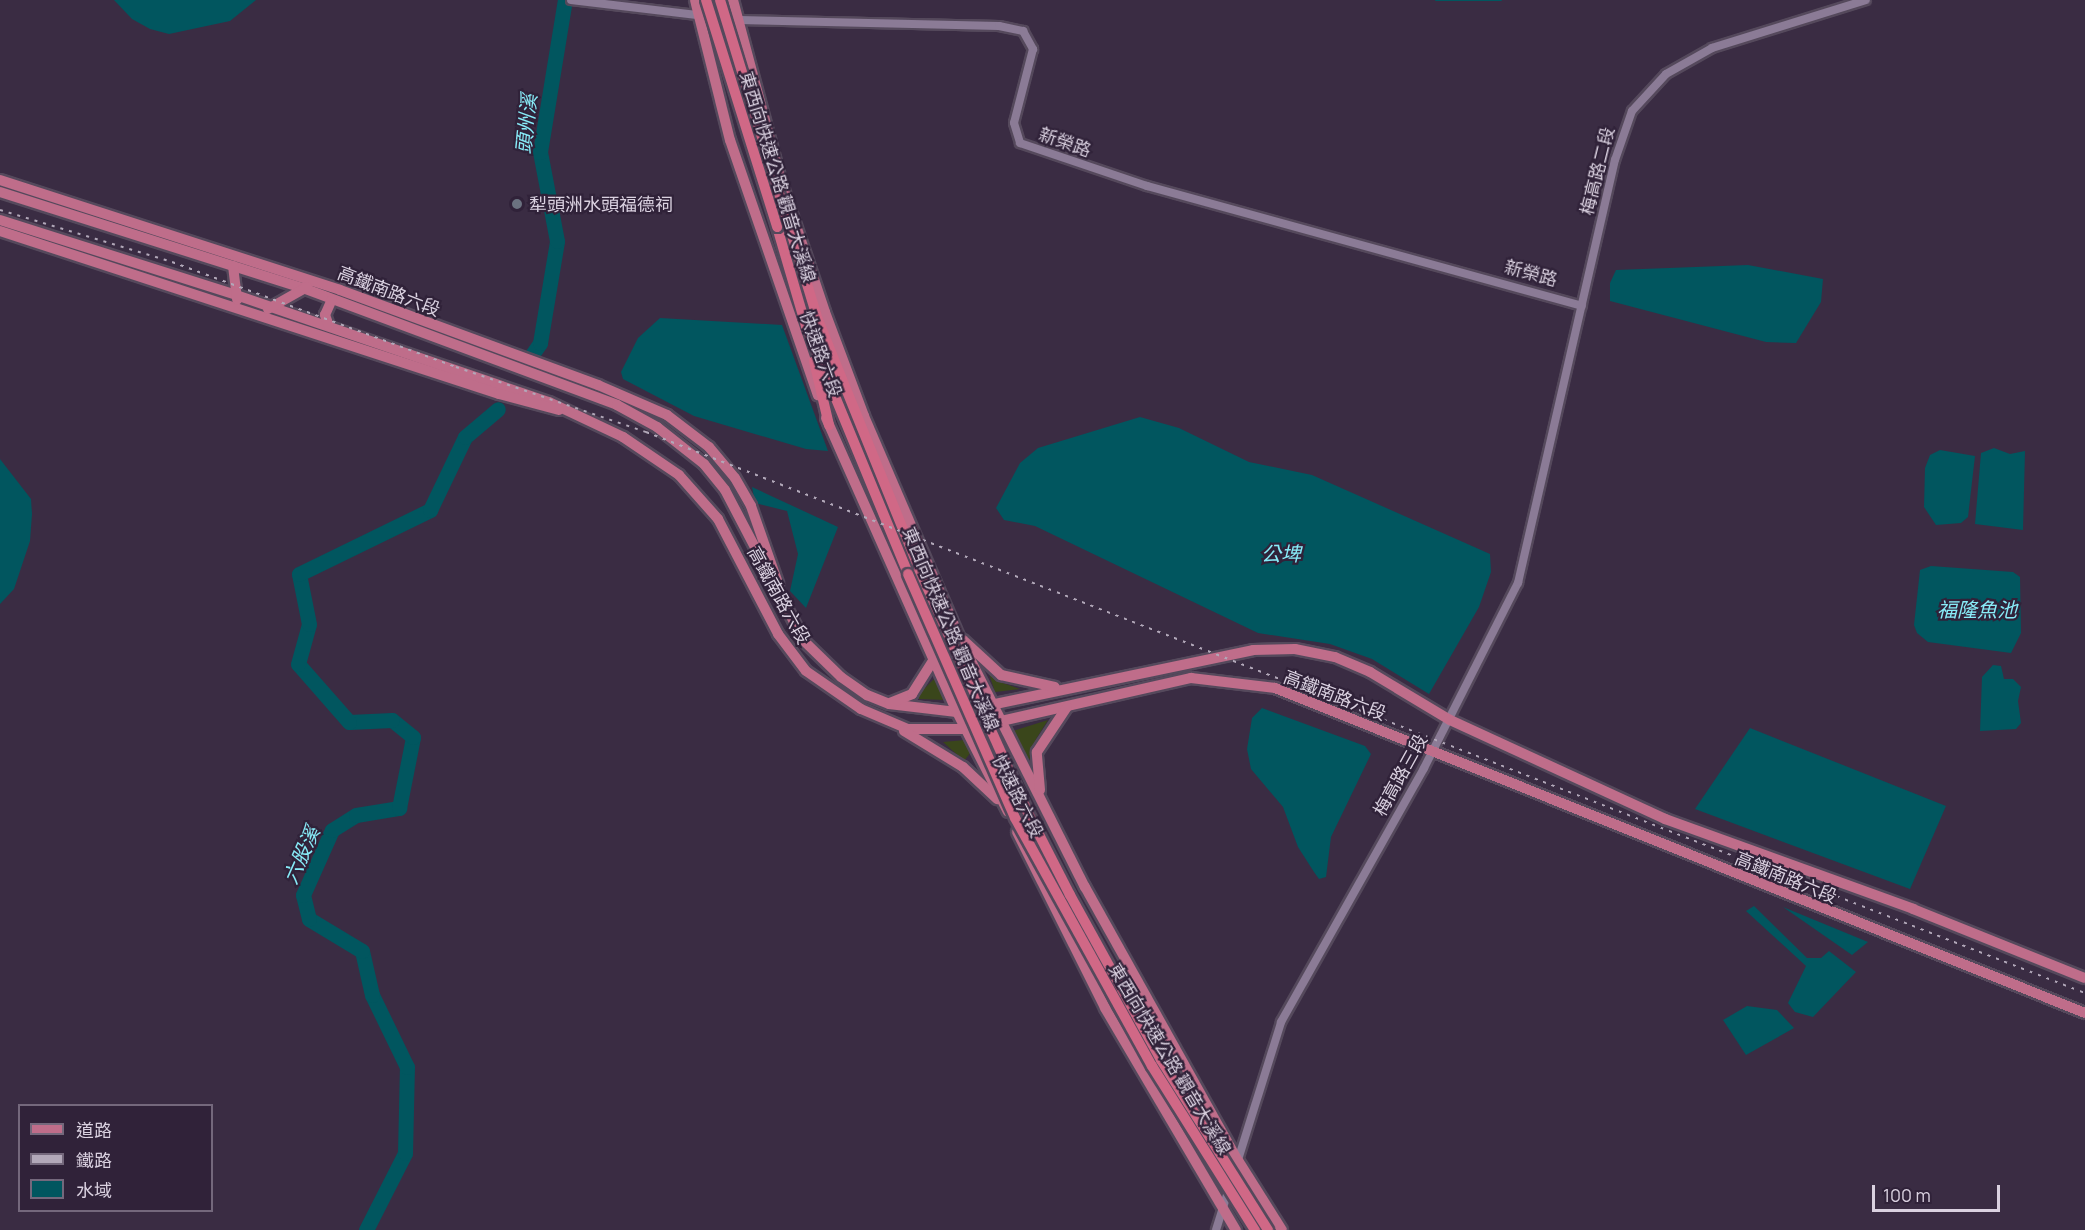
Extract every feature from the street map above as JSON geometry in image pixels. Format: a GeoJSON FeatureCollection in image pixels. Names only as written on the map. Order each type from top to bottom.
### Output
{"type":"FeatureCollection","features":[{"type":"Feature","properties":{"kind":"highway","name":"東西向快速公路 觀音大溪線"},"geometry":{"type":"LineString","coordinates":[[706,0],[806,326],[908,574],[1025,837],[1152,1066],[1255,1230]]}},
{"type":"Feature","properties":{"kind":"highway","name":"東西向快速公路 觀音大溪線"},"geometry":{"type":"LineString","coordinates":[[720,0],[818,320],[919,568],[1027,811],[1070,895],[1161,1060],[1268,1230]]}},
{"type":"Feature","properties":{"kind":"highway"},"geometry":{"type":"LineString","coordinates":[[818,320],[864,416]]}},
{"type":"Feature","properties":{"kind":"highway"},"geometry":{"type":"LineString","coordinates":[[806,326],[829,425]]}},
{"type":"Feature","properties":{"kind":"main road","name":"快速路六段"},"geometry":{"type":"LineString","coordinates":[[695,0],[730,140],[829,425],[957,712],[1105,1008],[1236,1230]]}},
{"type":"Feature","properties":{"kind":"main road","name":"快速路六段"},"geometry":{"type":"LineString","coordinates":[[733,0],[781,181],[864,416],[959,637],[994,701],[1044,808],[1239,1162],[1282,1230]]}},
{"type":"Feature","properties":{"kind":"main road","name":"高鐵南路六段"},"geometry":{"type":"LineString","coordinates":[[0,180],[317,282],[636,400],[688,429],[709,447],[751,506],[790,618]]}},
{"type":"Feature","properties":{"kind":"main road","name":"高鐵南路六段"},"geometry":{"type":"LineString","coordinates":[[0,192],[303,288],[617,405],[657,427],[704,464],[724,490],[804,641],[841,677],[867,695],[889,704],[957,712],[994,701],[1085,686],[1253,650],[1295,649],[1335,657],[1370,672],[1449,720],[1665,819],[1914,909],[2085,978]]}},
{"type":"Feature","properties":{"kind":"main road","name":"高鐵南路六段"},"geometry":{"type":"LineString","coordinates":[[0,220],[237,300],[260,314],[499,394],[559,410],[623,437],[651,453],[692,488],[718,519],[791,652],[830,692],[861,709],[908,729],[966,729],[1067,707],[1156,684],[1191,678],[1275,688],[2085,1013]]}},
{"type":"Feature","properties":{"kind":"main road","name":"高鐵南路六段"},"geometry":{"type":"LineString","coordinates":[[0,231],[237,300],[272,307],[549,402],[559,410]]}},
{"type":"Feature","properties":{"kind":"main road"},"geometry":{"type":"LineString","coordinates":[[233,266],[237,300]]}},
{"type":"Feature","properties":{"kind":"main road"},"geometry":{"type":"LineString","coordinates":[[260,314],[317,282]]}},
{"type":"Feature","properties":{"kind":"main road"},"geometry":{"type":"LineString","coordinates":[[328,326],[325,315],[332,299]]}},
{"type":"Feature","properties":{"kind":"main road"},"geometry":{"type":"LineString","coordinates":[[959,637],[1001,675],[1045,687],[1085,686]]}},
{"type":"Feature","properties":{"kind":"main road"},"geometry":{"type":"LineString","coordinates":[[889,704],[912,694],[934,658]]}},
{"type":"Feature","properties":{"kind":"main road"},"geometry":{"type":"LineString","coordinates":[[1044,808],[1036,768],[1037,752],[1067,707]]}},
{"type":"Feature","properties":{"kind":"main road"},"geometry":{"type":"LineString","coordinates":[[861,709],[963,767],[996,798],[1010,817]]}},
{"type":"Feature","properties":{"kind":"street","name":"新榮路"},"geometry":{"type":"LineString","coordinates":[[571,0],[739,20],[999,27],[1023,31],[1033,50],[1014,123],[1020,143],[1148,186],[1582,306]]}},
{"type":"Feature","properties":{"kind":"street","name":"梅高路二段"},"geometry":{"type":"LineString","coordinates":[[1578,323],[1621,136],[1632,111],[1649,90],[1666,74],[1712,48],[1866,0]]}},
{"type":"Feature","properties":{"kind":"street","name":"梅高路三段"},"geometry":{"type":"LineString","coordinates":[[1216,1230],[1281,1022],[1449,720],[1518,583],[1578,323]]}},
{"type":"Feature","properties":{"kind":"shaded area"},"geometry":{"type":"Polygon","coordinates":[[[988,671],[1003,683],[1020,689],[995,692],[988,671]]]}},
{"type":"Feature","properties":{"kind":"shaded area"},"geometry":{"type":"Polygon","coordinates":[[[936,677],[946,700],[919,699],[918,695],[936,677]]]}},
{"type":"Feature","properties":{"kind":"shaded area"},"geometry":{"type":"Polygon","coordinates":[[[1048,720],[1036,739],[1029,761],[1013,731],[1048,720]]]}},
{"type":"Feature","properties":{"kind":"shaded area"},"geometry":{"type":"Polygon","coordinates":[[[965,740],[971,752],[964,761],[943,742],[965,740]]]}},
{"type":"Feature","properties":{"kind":"water"},"geometry":{"type":"Polygon","coordinates":[[[114,0],[256,0],[230,21],[169,34],[150,29],[132,19],[114,0]]]}},
{"type":"Feature","properties":{"kind":"water"},"geometry":{"type":"Polygon","coordinates":[[[1748,265],[1823,279],[1821,302],[1796,343],[1766,342],[1610,301],[1610,283],[1616,270],[1748,265]]]}},
{"type":"Feature","properties":{"kind":"water"},"geometry":{"type":"Polygon","coordinates":[[[660,318],[782,325],[828,451],[806,449],[694,416],[623,379],[621,372],[638,338],[660,318]]]}},
{"type":"Feature","properties":{"kind":"water","name":"公埤"},"geometry":{"type":"Polygon","coordinates":[[[1140,417],[1179,428],[1249,462],[1312,475],[1490,554],[1491,572],[1479,607],[1429,694],[1372,659],[1330,644],[1258,633],[1035,526],[1004,520],[996,508],[1020,463],[1038,448],[1140,417]]]}},
{"type":"Feature","properties":{"kind":"water"},"geometry":{"type":"Polygon","coordinates":[[[1994,448],[2010,454],[2025,451],[2023,530],[1975,524],[1981,453],[1994,448]]]}},
{"type":"Feature","properties":{"kind":"water"},"geometry":{"type":"Polygon","coordinates":[[[1940,450],[1975,456],[1968,517],[1961,523],[1936,525],[1924,507],[1925,468],[1930,455],[1940,450]]]}},
{"type":"Feature","properties":{"kind":"water"},"geometry":{"type":"Polygon","coordinates":[[[0,459],[31,499],[32,514],[30,541],[14,589],[0,604],[0,459]]]}},
{"type":"Feature","properties":{"kind":"water"},"geometry":{"type":"Polygon","coordinates":[[[752,487],[838,527],[806,608],[790,591],[798,554],[787,511],[755,503],[752,487]]]}},
{"type":"Feature","properties":{"kind":"water","name":"福隆魚池"},"geometry":{"type":"Polygon","coordinates":[[[1931,566],[2013,572],[2020,577],[2021,633],[2011,653],[1928,642],[1917,633],[1914,625],[1920,570],[1931,566]]]}},
{"type":"Feature","properties":{"kind":"water"},"geometry":{"type":"Polygon","coordinates":[[[1993,665],[2001,666],[2004,679],[2013,679],[2021,687],[2018,701],[2021,723],[2016,729],[1980,731],[1982,677],[1993,665]]]}},
{"type":"Feature","properties":{"kind":"water"},"geometry":{"type":"Polygon","coordinates":[[[1262,708],[1365,746],[1371,754],[1331,837],[1326,877],[1319,879],[1314,872],[1298,847],[1283,807],[1251,769],[1247,749],[1252,718],[1262,708]]]}},
{"type":"Feature","properties":{"kind":"water"},"geometry":{"type":"Polygon","coordinates":[[[1750,728],[1946,806],[1910,889],[1695,809],[1750,728]]]}},
{"type":"Feature","properties":{"kind":"water"},"geometry":{"type":"Polygon","coordinates":[[[1754,906],[1807,958],[1821,958],[1829,951],[1856,972],[1813,1017],[1795,1012],[1788,1003],[1806,966],[1746,911],[1754,906]]]}},
{"type":"Feature","properties":{"kind":"water"},"geometry":{"type":"Polygon","coordinates":[[[1783,907],[1868,942],[1852,955],[1783,907]]]}},
{"type":"Feature","properties":{"kind":"water"},"geometry":{"type":"Polygon","coordinates":[[[1747,1006],[1777,1010],[1794,1028],[1746,1055],[1723,1020],[1747,1006]]]}},
{"type":"Feature","properties":{"kind":"waterway","name":"頭州溪"},"geometry":{"type":"LineString","coordinates":[[531,356],[540,343],[557,241],[540,152],[565,0]]}},
{"type":"Feature","properties":{"kind":"waterway"},"geometry":{"type":"LineString","coordinates":[[1436,0],[1501,0]]}},
{"type":"Feature","properties":{"kind":"waterway","name":"六股溪"},"geometry":{"type":"LineString","coordinates":[[366,1230],[405,1153],[407,1067],[372,995],[362,951],[309,919],[303,895],[332,830],[356,815],[399,808],[413,737],[392,720],[349,722],[298,664],[309,624],[299,574],[430,510],[465,437],[498,409]]}},
{"type":"Feature","properties":{"kind":"railway"},"geometry":{"type":"LineString","coordinates":[[0,210],[172,262],[456,367],[646,432],[2085,993]]}},
{"type":"Feature","properties":{"kind":"place","name":"犁頭洲水頭福德祠"},"geometry":{"type":"Point","coordinates":[517,204]}}]}
